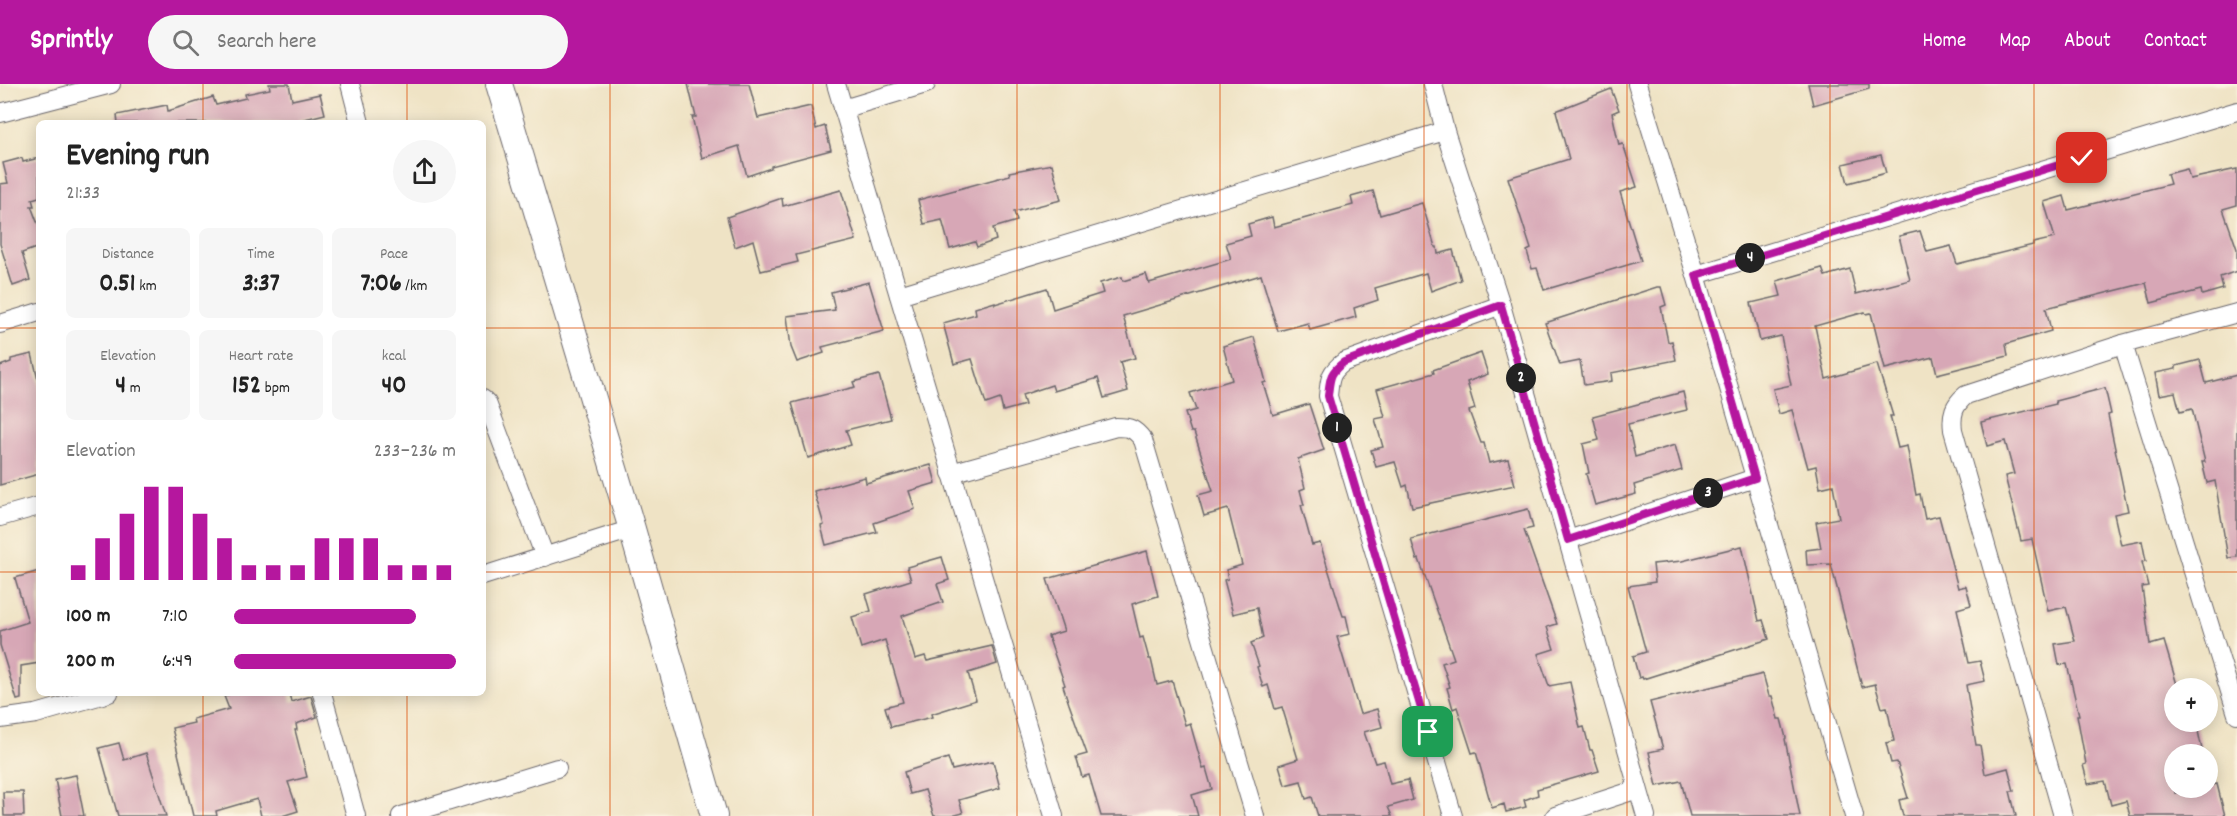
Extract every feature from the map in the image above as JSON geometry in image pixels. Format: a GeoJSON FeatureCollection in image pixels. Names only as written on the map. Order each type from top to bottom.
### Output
{"type":"FeatureCollection","features":[{"type":"Feature","properties":{"kind":"street"},"geometry":{"type":"LineString","coordinates":[[1,108],[111,84]]}},
{"type":"Feature","properties":{"kind":"street"},"geometry":{"type":"LineString","coordinates":[[350,84],[359,120]]}},
{"type":"Feature","properties":{"kind":"street"},"geometry":{"type":"LineString","coordinates":[[499,84],[632,529],[714,816]]}},
{"type":"Feature","properties":{"kind":"street"},"geometry":{"type":"LineString","coordinates":[[836,84],[1054,816]]}},
{"type":"Feature","properties":{"kind":"street"},"geometry":{"type":"LineString","coordinates":[[843,109],[926,84]]}},
{"type":"Feature","properties":{"kind":"street"},"geometry":{"type":"LineString","coordinates":[[1433,84],[1445,131],[1501,305],[1646,816]]}},
{"type":"Feature","properties":{"kind":"street"},"geometry":{"type":"LineString","coordinates":[[1637,84],[1696,275],[1854,816]]}},
{"type":"Feature","properties":{"kind":"street"},"geometry":{"type":"LineString","coordinates":[[1696,275],[2237,111]]}},
{"type":"Feature","properties":{"kind":"street"},"geometry":{"type":"LineString","coordinates":[[899,295],[1445,131]]}},
{"type":"Feature","properties":{"kind":"street"},"geometry":{"type":"LineString","coordinates":[[1453,816],[1328,396],[1330,378],[1334,369],[1344,362],[1501,305]]}},
{"type":"Feature","properties":{"kind":"street"},"geometry":{"type":"LineString","coordinates":[[0,324],[36,313]]}},
{"type":"Feature","properties":{"kind":"street"},"geometry":{"type":"LineString","coordinates":[[2063,816],[1951,418],[1955,404],[1966,395],[2122,344],[2237,313]]}},
{"type":"Feature","properties":{"kind":"street"},"geometry":{"type":"LineString","coordinates":[[2122,344],[2237,714]]}},
{"type":"Feature","properties":{"kind":"street"},"geometry":{"type":"LineString","coordinates":[[486,402],[545,557]]}},
{"type":"Feature","properties":{"kind":"street"},"geometry":{"type":"LineString","coordinates":[[951,473],[1116,427],[1129,427],[1136,430],[1143,440],[1255,816]]}},
{"type":"Feature","properties":{"kind":"street"},"geometry":{"type":"LineString","coordinates":[[1568,540],[1755,478]]}},
{"type":"Feature","properties":{"kind":"street"},"geometry":{"type":"LineString","coordinates":[[0,517],[36,508]]}},
{"type":"Feature","properties":{"kind":"street"},"geometry":{"type":"LineString","coordinates":[[486,575],[632,529]]}},
{"type":"Feature","properties":{"kind":"street"},"geometry":{"type":"LineString","coordinates":[[0,719],[36,714],[99,696]]}},
{"type":"Feature","properties":{"kind":"street"},"geometry":{"type":"LineString","coordinates":[[323,696],[356,816]]}},
{"type":"Feature","properties":{"kind":"street"},"geometry":{"type":"LineString","coordinates":[[401,816],[557,768]]}},
{"type":"Feature","properties":{"kind":"street"},"geometry":{"type":"LineString","coordinates":[[1555,816],[1638,789]]}},
{"type":"Feature","properties":{"kind":"building"},"geometry":{"type":"Polygon","coordinates":[[[269,84],[289,84],[292,100],[320,94],[325,114],[301,120],[118,120],[117,115],[167,105],[168,111],[213,97],[216,105],[246,98],[245,94],[270,89],[269,84]]]}},
{"type":"Feature","properties":{"kind":"building"},"geometry":{"type":"Polygon","coordinates":[[[688,84],[749,84],[758,118],[811,106],[816,129],[825,126],[831,150],[771,166],[771,168],[747,176],[739,146],[702,158],[692,117],[696,117],[688,84]]]}},
{"type":"Feature","properties":{"kind":"building"},"geometry":{"type":"Polygon","coordinates":[[[1808,84],[1869,84],[1869,89],[1813,105],[1808,84]]]}},
{"type":"Feature","properties":{"kind":"building"},"geometry":{"type":"Polygon","coordinates":[[[1611,89],[1619,110],[1612,113],[1619,145],[1623,144],[1637,187],[1620,192],[1641,261],[1544,290],[1537,268],[1532,269],[1527,251],[1531,249],[1508,178],[1569,159],[1556,111],[1611,89]]]}},
{"type":"Feature","properties":{"kind":"building"},"geometry":{"type":"Polygon","coordinates":[[[1881,155],[1886,173],[1848,183],[1843,164],[1881,155]]]}},
{"type":"Feature","properties":{"kind":"building"},"geometry":{"type":"Polygon","coordinates":[[[22,158],[23,162],[36,159],[36,198],[32,199],[34,206],[31,206],[36,219],[36,248],[22,253],[30,280],[13,286],[0,244],[0,184],[8,183],[3,163],[22,158]]]}},
{"type":"Feature","properties":{"kind":"building"},"geometry":{"type":"Polygon","coordinates":[[[1052,164],[1061,200],[1014,212],[1017,221],[993,228],[996,240],[977,247],[975,242],[950,249],[942,220],[924,224],[918,200],[1010,175],[1009,172],[1052,164]]]}},
{"type":"Feature","properties":{"kind":"building"},"geometry":{"type":"Polygon","coordinates":[[[2187,169],[2190,179],[2237,169],[2237,205],[2223,209],[2237,249],[2237,271],[2220,277],[2223,289],[2202,295],[2201,290],[2151,303],[2146,283],[2046,308],[2051,331],[2006,344],[2008,356],[1937,374],[1933,357],[1885,369],[1871,313],[1866,314],[1865,312],[1815,326],[1826,379],[1877,364],[1893,416],[1890,416],[1898,448],[1907,446],[1916,495],[1920,494],[1925,519],[1939,516],[1958,588],[1966,586],[1971,605],[1957,609],[1969,663],[1980,661],[1985,681],[1966,685],[1976,745],[1980,745],[1985,774],[2008,768],[2014,791],[2010,791],[2016,816],[1903,816],[1899,800],[1908,798],[1897,762],[1891,763],[1886,743],[1894,741],[1887,707],[1882,708],[1875,684],[1862,687],[1831,564],[1807,565],[1806,550],[1821,548],[1816,522],[1839,518],[1833,485],[1820,488],[1816,466],[1808,468],[1792,410],[1779,414],[1773,389],[1791,385],[1781,336],[1760,341],[1751,303],[1781,296],[1777,281],[1822,268],[1825,276],[1850,269],[1856,294],[1910,280],[1899,236],[1920,231],[1927,252],[1951,246],[1957,264],[2033,245],[2033,243],[2055,238],[2044,202],[2064,196],[2068,210],[2170,184],[2167,174],[2187,169]]]}},
{"type":"Feature","properties":{"kind":"building"},"geometry":{"type":"Polygon","coordinates":[[[841,190],[856,240],[796,255],[798,262],[761,271],[753,240],[735,247],[727,217],[782,198],[783,206],[841,190]]]}},
{"type":"Feature","properties":{"kind":"building"},"geometry":{"type":"Polygon","coordinates":[[[1373,191],[1380,215],[1422,203],[1438,254],[1453,250],[1461,280],[1431,291],[1426,273],[1375,288],[1378,300],[1354,308],[1356,317],[1310,330],[1308,323],[1278,331],[1261,275],[1123,316],[1135,358],[1120,362],[1128,391],[1104,398],[1098,378],[1054,391],[1052,385],[1022,395],[1025,405],[1003,411],[1000,399],[986,404],[972,359],[954,364],[943,323],[976,314],[975,308],[1047,288],[1053,309],[1103,293],[1100,283],[1122,277],[1123,281],[1146,274],[1149,283],[1231,259],[1226,243],[1251,236],[1248,224],[1272,217],[1274,227],[1353,205],[1351,197],[1373,191]]]}},
{"type":"Feature","properties":{"kind":"building"},"geometry":{"type":"Polygon","coordinates":[[[869,282],[884,331],[822,347],[824,353],[797,362],[791,347],[787,316],[835,310],[831,292],[869,282]]]}},
{"type":"Feature","properties":{"kind":"building"},"geometry":{"type":"Polygon","coordinates":[[[1661,287],[1666,305],[1661,307],[1668,342],[1672,341],[1676,360],[1611,373],[1612,381],[1584,385],[1580,361],[1560,365],[1545,323],[1661,287]]]}},
{"type":"Feature","properties":{"kind":"building"},"geometry":{"type":"Polygon","coordinates":[[[1254,337],[1266,382],[1263,383],[1273,415],[1309,404],[1324,450],[1298,459],[1305,488],[1300,490],[1304,505],[1301,505],[1312,545],[1320,543],[1343,616],[1346,616],[1350,634],[1337,637],[1360,714],[1377,709],[1382,727],[1364,732],[1375,763],[1384,761],[1390,784],[1408,780],[1413,800],[1388,807],[1392,816],[1318,816],[1312,797],[1306,799],[1301,781],[1285,785],[1279,765],[1298,759],[1282,707],[1275,709],[1268,685],[1263,687],[1257,667],[1259,666],[1251,643],[1263,638],[1257,608],[1233,614],[1224,580],[1228,579],[1226,570],[1242,565],[1228,509],[1204,516],[1198,495],[1213,491],[1194,432],[1191,432],[1185,413],[1196,410],[1190,393],[1232,380],[1223,346],[1254,337]]]}},
{"type":"Feature","properties":{"kind":"building"},"geometry":{"type":"Polygon","coordinates":[[[1481,353],[1488,374],[1467,382],[1475,409],[1469,411],[1481,443],[1484,443],[1489,463],[1508,459],[1515,485],[1412,507],[1407,485],[1403,487],[1395,462],[1376,467],[1371,450],[1383,447],[1375,419],[1385,417],[1377,389],[1434,373],[1433,370],[1481,353]]]}},
{"type":"Feature","properties":{"kind":"building"},"geometry":{"type":"Polygon","coordinates":[[[32,354],[36,371],[36,475],[0,485],[0,366],[11,362],[11,359],[32,354]]]}},
{"type":"Feature","properties":{"kind":"building"},"geometry":{"type":"Polygon","coordinates":[[[2200,360],[2206,383],[2237,375],[2237,557],[2228,558],[2215,481],[2207,483],[2202,462],[2205,462],[2192,409],[2180,412],[2175,392],[2159,395],[2155,373],[2176,369],[2176,366],[2200,360]]]}},
{"type":"Feature","properties":{"kind":"building"},"geometry":{"type":"Polygon","coordinates":[[[879,375],[891,419],[846,430],[851,445],[808,458],[792,403],[855,387],[853,382],[879,375]]]}},
{"type":"Feature","properties":{"kind":"building"},"geometry":{"type":"Polygon","coordinates":[[[2105,388],[2111,414],[2108,415],[2128,511],[2114,514],[2121,545],[2142,541],[2146,561],[2142,562],[2148,586],[2142,587],[2150,645],[2164,641],[2175,678],[2164,678],[2164,732],[2198,732],[2201,744],[2164,744],[2164,798],[2218,798],[2218,788],[2225,816],[2130,816],[2126,801],[2111,805],[2105,781],[2088,784],[2083,765],[2086,764],[2077,715],[2079,715],[2067,664],[2059,665],[2055,644],[2075,641],[2066,607],[2048,611],[2032,539],[2021,541],[2005,476],[2014,474],[2005,441],[1987,446],[1981,422],[2056,404],[2055,401],[2105,388]]]}},
{"type":"Feature","properties":{"kind":"building"},"geometry":{"type":"Polygon","coordinates":[[[1683,392],[1687,410],[1628,424],[1635,457],[1675,445],[1682,470],[1634,485],[1636,494],[1595,505],[1586,474],[1589,473],[1583,444],[1599,440],[1593,416],[1683,392]]]}},
{"type":"Feature","properties":{"kind":"building"},"geometry":{"type":"Polygon","coordinates":[[[931,465],[936,483],[909,491],[915,509],[874,523],[877,532],[826,545],[821,526],[824,525],[814,491],[865,477],[866,483],[931,465]]]}},
{"type":"Feature","properties":{"kind":"building"},"geometry":{"type":"Polygon","coordinates":[[[1528,509],[1533,528],[1524,530],[1557,624],[1547,627],[1554,649],[1538,654],[1549,686],[1570,682],[1580,728],[1584,727],[1599,771],[1537,789],[1538,795],[1524,800],[1526,807],[1506,812],[1504,804],[1492,808],[1476,752],[1472,753],[1457,707],[1453,709],[1447,688],[1450,687],[1442,663],[1454,659],[1411,539],[1528,509]]]}},
{"type":"Feature","properties":{"kind":"building"},"geometry":{"type":"Polygon","coordinates":[[[1742,546],[1759,621],[1763,620],[1769,639],[1643,679],[1639,678],[1633,656],[1646,652],[1628,586],[1655,582],[1653,564],[1682,561],[1742,546]]]}},
{"type":"Feature","properties":{"kind":"building"},"geometry":{"type":"Polygon","coordinates":[[[1147,551],[1158,596],[1132,604],[1140,638],[1143,637],[1149,659],[1151,659],[1157,685],[1172,681],[1185,725],[1190,723],[1203,769],[1206,768],[1212,789],[1192,795],[1198,816],[1101,816],[1089,775],[1082,777],[1076,757],[1087,754],[1048,636],[1064,631],[1047,579],[1147,551]]]}},
{"type":"Feature","properties":{"kind":"building"},"geometry":{"type":"Polygon","coordinates":[[[942,557],[949,580],[937,584],[943,602],[902,616],[915,659],[925,656],[927,661],[992,646],[997,664],[968,673],[976,700],[931,714],[932,717],[891,727],[885,707],[903,702],[885,640],[861,648],[852,617],[871,611],[866,594],[911,580],[907,567],[942,557]]]}},
{"type":"Feature","properties":{"kind":"building"},"geometry":{"type":"Polygon","coordinates":[[[36,572],[36,664],[21,666],[21,699],[17,700],[0,645],[0,631],[28,622],[15,578],[36,572]]]}},
{"type":"Feature","properties":{"kind":"building"},"geometry":{"type":"Polygon","coordinates":[[[1763,674],[1786,738],[1800,816],[1690,816],[1681,781],[1657,786],[1649,752],[1663,749],[1650,702],[1763,674]]]}},
{"type":"Feature","properties":{"kind":"building"},"geometry":{"type":"Polygon","coordinates":[[[224,696],[290,696],[291,702],[311,696],[317,717],[296,724],[297,730],[295,730],[307,777],[288,782],[298,811],[282,816],[261,816],[257,799],[216,811],[217,816],[193,816],[172,728],[194,723],[193,719],[229,709],[224,696]]]}},
{"type":"Feature","properties":{"kind":"building"},"geometry":{"type":"Polygon","coordinates":[[[119,743],[124,760],[146,753],[166,816],[118,816],[99,748],[119,743]]]}},
{"type":"Feature","properties":{"kind":"building"},"geometry":{"type":"Polygon","coordinates":[[[948,758],[952,770],[993,761],[1000,788],[959,800],[963,813],[952,816],[934,816],[925,790],[910,794],[904,772],[948,758]]]}},
{"type":"Feature","properties":{"kind":"building"},"geometry":{"type":"Polygon","coordinates":[[[76,775],[84,816],[62,816],[55,779],[76,775]]]}},
{"type":"Feature","properties":{"kind":"building"},"geometry":{"type":"Polygon","coordinates":[[[3,792],[23,792],[24,816],[4,816],[3,792]]]}},
{"type":"Feature","properties":{"kind":"route"},"geometry":{"type":"LineString","coordinates":[[1428,732],[1328,396],[1330,378],[1334,369],[1344,362],[1501,305],[1568,540],[1755,478],[1696,275],[2082,158]]}}]}
